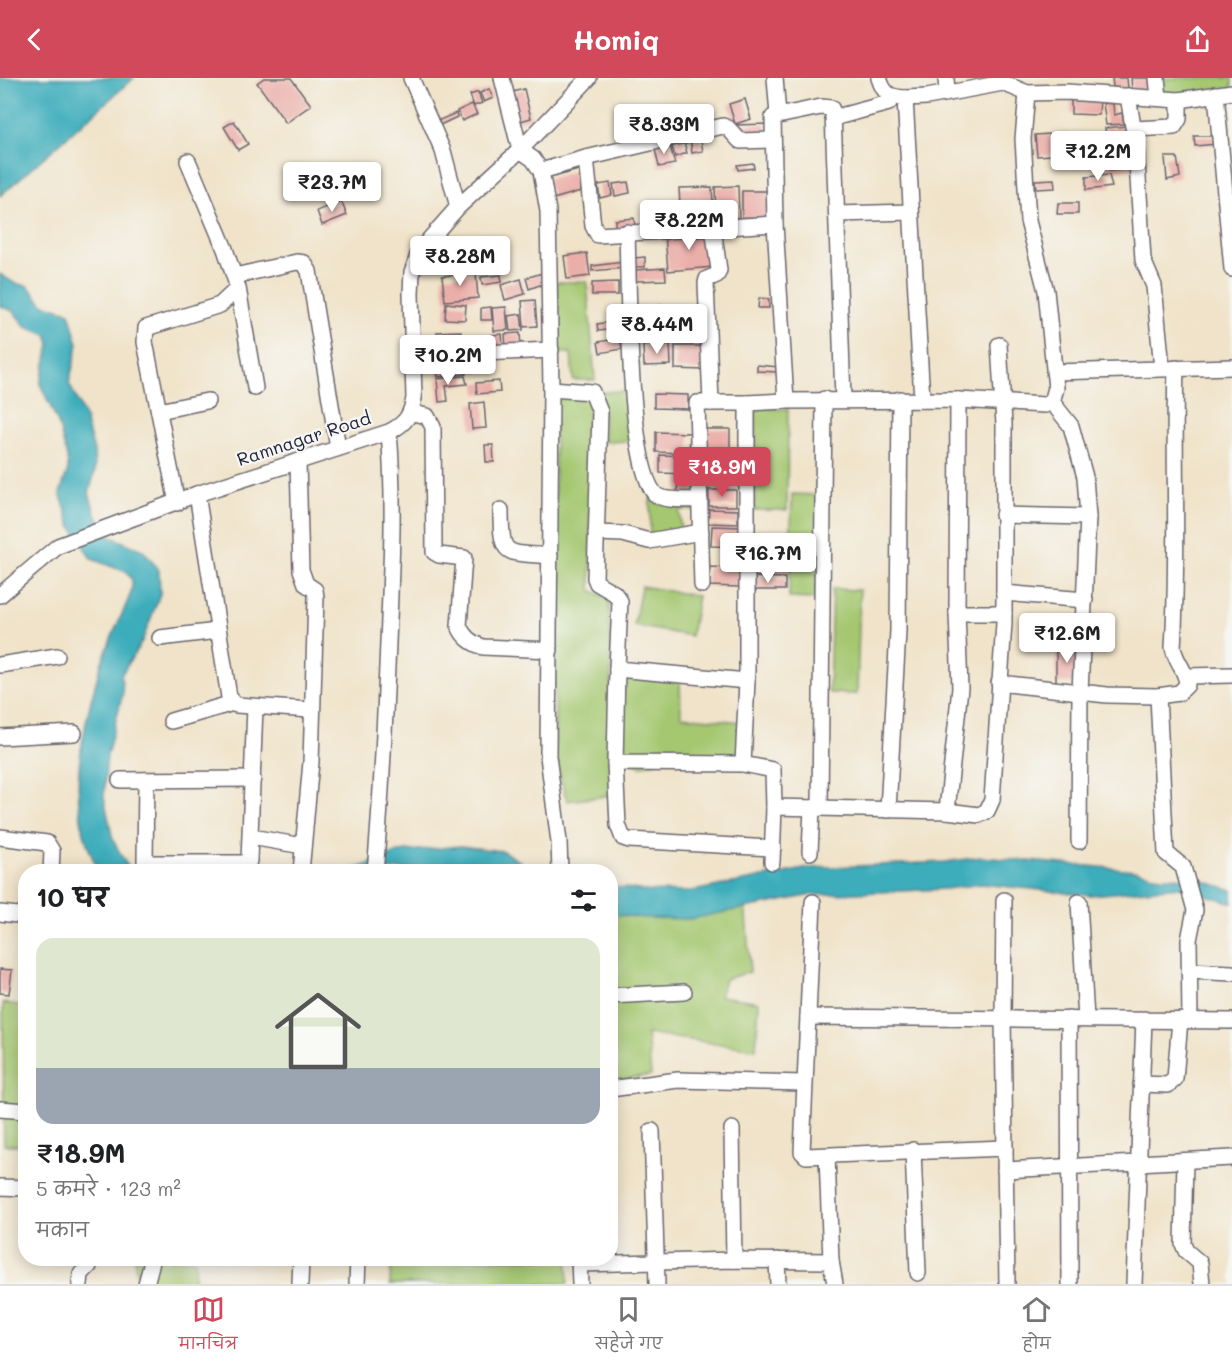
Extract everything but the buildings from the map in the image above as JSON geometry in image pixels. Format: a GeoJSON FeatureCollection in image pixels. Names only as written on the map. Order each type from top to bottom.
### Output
{"type":"FeatureCollection","features":[{"type":"Feature","properties":{"kind":"street"},"geometry":{"type":"LineString","coordinates":[[411,78],[443,151],[458,207]]}},
{"type":"Feature","properties":{"kind":"street"},"geometry":{"type":"LineString","coordinates":[[502,78],[520,150],[533,159],[542,171],[549,222],[552,388],[548,756],[560,864]]}},
{"type":"Feature","properties":{"kind":"street"},"geometry":{"type":"LineString","coordinates":[[549,650],[483,647],[473,644],[459,626],[464,558],[439,555],[434,552],[433,427],[427,416],[412,413],[414,398],[411,294],[414,263],[426,242],[458,207],[520,150],[589,78]]}},
{"type":"Feature","properties":{"kind":"street"},"geometry":{"type":"LineString","coordinates":[[775,78],[778,115]]}},
{"type":"Feature","properties":{"kind":"street"},"geometry":{"type":"LineString","coordinates":[[879,78],[884,92],[890,97],[905,98],[946,86],[993,82],[1013,86],[1027,93],[1067,85],[1128,96],[1179,100],[1225,89],[1232,269]]}},
{"type":"Feature","properties":{"kind":"street"},"geometry":{"type":"LineString","coordinates":[[1157,78],[1159,98]]}},
{"type":"Feature","properties":{"kind":"street"},"geometry":{"type":"LineString","coordinates":[[702,585],[697,403],[824,399],[958,400],[1045,405],[1052,402],[1056,395],[1046,291],[1028,221],[1023,139],[1027,93]]}},
{"type":"Feature","properties":{"kind":"street"},"geometry":{"type":"LineString","coordinates":[[999,683],[1080,692],[1158,696],[1179,693],[1187,685],[1187,676],[1175,660],[1173,647],[1177,544],[1169,368],[1154,286],[1143,260],[1134,129],[1128,96]]}},
{"type":"Feature","properties":{"kind":"street"},"geometry":{"type":"LineString","coordinates":[[905,98],[922,400]]}},
{"type":"Feature","properties":{"kind":"street"},"geometry":{"type":"LineString","coordinates":[[1134,129],[1174,127],[1179,119],[1179,100]]}},
{"type":"Feature","properties":{"kind":"street"},"geometry":{"type":"LineString","coordinates":[[833,118],[889,103]]}},
{"type":"Feature","properties":{"kind":"street"},"geometry":{"type":"LineString","coordinates":[[786,401],[771,122],[778,115],[825,107],[831,108],[833,118],[843,399]]}},
{"type":"Feature","properties":{"kind":"street"},"geometry":{"type":"LineString","coordinates":[[542,171],[586,158],[723,126],[728,128],[740,141],[772,140]]}},
{"type":"Feature","properties":{"kind":"street"},"geometry":{"type":"LineString","coordinates":[[586,158],[595,232],[602,235],[775,224]]}},
{"type":"Feature","properties":{"kind":"street"},"geometry":{"type":"LineString","coordinates":[[188,161],[236,282],[255,388]]}},
{"type":"Feature","properties":{"kind":"street"},"geometry":{"type":"LineString","coordinates":[[837,214],[911,212]]}},
{"type":"Feature","properties":{"kind":"street"},"geometry":{"type":"LineString","coordinates":[[711,403],[706,283],[719,270],[713,228]]}},
{"type":"Feature","properties":{"kind":"street"},"geometry":{"type":"LineString","coordinates":[[627,232],[637,441],[648,481],[656,494],[661,497],[700,500]]}},
{"type":"Feature","properties":{"kind":"street"},"geometry":{"type":"LineString","coordinates":[[177,503],[145,342],[146,328],[220,305],[236,282],[297,262],[304,263],[309,271],[338,448]]}},
{"type":"Feature","properties":{"kind":"street"},"geometry":{"type":"LineString","coordinates":[[774,807],[947,811],[979,815],[987,812],[992,800],[1004,613],[1003,403],[999,345]]}},
{"type":"Feature","properties":{"kind":"street"},"geometry":{"type":"LineString","coordinates":[[413,356],[551,350]]}},
{"type":"Feature","properties":{"kind":"street"},"geometry":{"type":"LineString","coordinates":[[1054,372],[1232,367]]}},
{"type":"Feature","properties":{"kind":"street"},"geometry":{"type":"LineString","coordinates":[[552,388],[592,392],[600,412],[596,533],[597,584],[614,592],[620,602],[615,763],[618,825],[623,838],[772,855],[773,770],[743,764],[615,763]]}},
{"type":"Feature","properties":{"kind":"street"},"geometry":{"type":"LineString","coordinates":[[810,852],[816,808],[824,399]]}},
{"type":"Feature","properties":{"kind":"street"},"geometry":{"type":"LineString","coordinates":[[888,810],[898,631],[900,399]]}},
{"type":"Feature","properties":{"kind":"street"},"geometry":{"type":"LineString","coordinates":[[159,411],[207,400]]}},
{"type":"Feature","properties":{"kind":"street"},"geometry":{"type":"LineString","coordinates":[[947,811],[960,688],[957,613],[958,400]]}},
{"type":"Feature","properties":{"kind":"street"},"geometry":{"type":"LineString","coordinates":[[1052,402],[1071,426],[1085,477],[1088,518],[1080,692],[1079,841]]}},
{"type":"Feature","properties":{"kind":"street"},"geometry":{"type":"LineString","coordinates":[[743,764],[747,681],[747,403]]}},
{"type":"Feature","properties":{"kind":"street","name":"Ramnagar Road"},"geometry":{"type":"LineString","coordinates":[[0,595],[58,546],[197,494],[389,432],[406,421],[412,413]]}},
{"type":"Feature","properties":{"kind":"street"},"geometry":{"type":"LineString","coordinates":[[375,864],[382,795],[390,596],[392,472],[389,432]]}},
{"type":"Feature","properties":{"kind":"street"},"geometry":{"type":"LineString","coordinates":[[298,462],[301,570],[303,578],[315,590],[316,597],[311,762],[302,864]]}},
{"type":"Feature","properties":{"kind":"street"},"geometry":{"type":"LineString","coordinates":[[197,494],[226,688],[233,703]]}},
{"type":"Feature","properties":{"kind":"street"},"geometry":{"type":"LineString","coordinates":[[501,510],[501,542],[504,549],[511,552],[550,556]]}},
{"type":"Feature","properties":{"kind":"street"},"geometry":{"type":"LineString","coordinates":[[1004,515],[1088,518]]}},
{"type":"Feature","properties":{"kind":"street"},"geometry":{"type":"LineString","coordinates":[[596,533],[623,534],[649,541],[701,532]]}},
{"type":"Feature","properties":{"kind":"street"},"geometry":{"type":"LineString","coordinates":[[1004,593],[1085,600]]}},
{"type":"Feature","properties":{"kind":"street"},"geometry":{"type":"LineString","coordinates":[[957,613],[1004,613]]}},
{"type":"Feature","properties":{"kind":"street"},"geometry":{"type":"LineString","coordinates":[[160,638],[218,631]]}},
{"type":"Feature","properties":{"kind":"street"},"geometry":{"type":"LineString","coordinates":[[0,665],[57,656]]}},
{"type":"Feature","properties":{"kind":"street"},"geometry":{"type":"LineString","coordinates":[[618,669],[747,681]]}},
{"type":"Feature","properties":{"kind":"street"},"geometry":{"type":"LineString","coordinates":[[1187,676],[1232,675]]}},
{"type":"Feature","properties":{"kind":"street"},"geometry":{"type":"LineString","coordinates":[[1141,1084],[1168,1085],[1175,1079],[1185,1020],[1189,940],[1195,910],[1183,867],[1170,858],[1165,846],[1158,696]]}},
{"type":"Feature","properties":{"kind":"street"},"geometry":{"type":"LineString","coordinates":[[171,721],[233,703],[255,707],[311,710]]}},
{"type":"Feature","properties":{"kind":"street"},"geometry":{"type":"LineString","coordinates":[[146,780],[145,861],[150,863],[243,863],[249,861],[255,707]]}},
{"type":"Feature","properties":{"kind":"street"},"geometry":{"type":"LineString","coordinates":[[0,737],[74,733]]}},
{"type":"Feature","properties":{"kind":"street"},"geometry":{"type":"LineString","coordinates":[[120,780],[253,779]]}},
{"type":"Feature","properties":{"kind":"street"},"geometry":{"type":"LineString","coordinates":[[0,837],[47,843],[52,851],[51,864]]}},
{"type":"Feature","properties":{"kind":"street"},"geometry":{"type":"LineString","coordinates":[[251,837],[303,846]]}},
{"type":"Feature","properties":{"kind":"street"},"geometry":{"type":"LineString","coordinates":[[1004,900],[1003,1018],[1007,1284]]}},
{"type":"Feature","properties":{"kind":"street"},"geometry":{"type":"LineString","coordinates":[[813,902],[803,1083],[802,1152],[806,1156],[827,1156],[913,1150],[1005,1148]]}},
{"type":"Feature","properties":{"kind":"street"},"geometry":{"type":"LineString","coordinates":[[1079,902],[1086,1019]]}},
{"type":"Feature","properties":{"kind":"street"},"geometry":{"type":"LineString","coordinates":[[0,913],[18,915]]}},
{"type":"Feature","properties":{"kind":"street"},"geometry":{"type":"LineString","coordinates":[[1189,972],[1232,973]]}},
{"type":"Feature","properties":{"kind":"street"},"geometry":{"type":"LineString","coordinates":[[618,996],[684,992]]}},
{"type":"Feature","properties":{"kind":"street"},"geometry":{"type":"LineString","coordinates":[[808,1017],[1232,1021]]}},
{"type":"Feature","properties":{"kind":"street"},"geometry":{"type":"LineString","coordinates":[[1069,1019],[1070,1284]]}},
{"type":"Feature","properties":{"kind":"street"},"geometry":{"type":"LineString","coordinates":[[1134,1284],[1144,1019]]}},
{"type":"Feature","properties":{"kind":"street"},"geometry":{"type":"LineString","coordinates":[[618,1088],[678,1080],[803,1083]]}},
{"type":"Feature","properties":{"kind":"street"},"geometry":{"type":"LineString","coordinates":[[0,1109],[18,1110]]}},
{"type":"Feature","properties":{"kind":"street"},"geometry":{"type":"LineString","coordinates":[[732,1129],[734,1260]]}},
{"type":"Feature","properties":{"kind":"street"},"geometry":{"type":"LineString","coordinates":[[652,1131],[657,1284]]}},
{"type":"Feature","properties":{"kind":"street"},"geometry":{"type":"LineString","coordinates":[[913,1150],[918,1273]]}},
{"type":"Feature","properties":{"kind":"street"},"geometry":{"type":"LineString","coordinates":[[827,1156],[831,1261],[835,1284]]}},
{"type":"Feature","properties":{"kind":"street"},"geometry":{"type":"LineString","coordinates":[[1005,1170],[1232,1158]]}},
{"type":"Feature","properties":{"kind":"street"},"geometry":{"type":"LineString","coordinates":[[1185,1161],[1183,1244],[1186,1251],[1200,1263],[1203,1272],[1202,1284]]}},
{"type":"Feature","properties":{"kind":"street"},"geometry":{"type":"LineString","coordinates":[[0,1187],[18,1188]]}},
{"type":"Feature","properties":{"kind":"street"},"geometry":{"type":"LineString","coordinates":[[777,1260],[778,1284]]}},
{"type":"Feature","properties":{"kind":"street"},"geometry":{"type":"LineString","coordinates":[[618,1263],[831,1261]]}},
{"type":"Feature","properties":{"kind":"street"},"geometry":{"type":"LineString","coordinates":[[80,1284],[81,1274],[88,1266]]}},
{"type":"Feature","properties":{"kind":"street"},"geometry":{"type":"LineString","coordinates":[[146,1284],[151,1266]]}},
{"type":"Feature","properties":{"kind":"street"},"geometry":{"type":"LineString","coordinates":[[300,1284],[301,1266]]}},
{"type":"Feature","properties":{"kind":"street"},"geometry":{"type":"LineString","coordinates":[[357,1284],[358,1266]]}},
{"type":"Feature","properties":{"kind":"street"},"geometry":{"type":"LineString","coordinates":[[579,1266],[580,1284]]}},
{"type":"Feature","properties":{"kind":"green space"},"geometry":{"type":"Polygon","coordinates":[[[1162,78],[1232,78],[1232,90],[1163,96],[1162,78]]]}},
{"type":"Feature","properties":{"kind":"green space"},"geometry":{"type":"Polygon","coordinates":[[[556,282],[587,282],[595,380],[573,380],[571,353],[559,353],[556,282]]]}},
{"type":"Feature","properties":{"kind":"green space"},"geometry":{"type":"Polygon","coordinates":[[[628,391],[632,441],[605,442],[601,392],[628,391]]]}},
{"type":"Feature","properties":{"kind":"green space"},"geometry":{"type":"Polygon","coordinates":[[[589,396],[591,590],[609,599],[614,795],[567,801],[555,758],[555,397],[589,396]]]}},
{"type":"Feature","properties":{"kind":"green space"},"geometry":{"type":"Polygon","coordinates":[[[756,408],[788,409],[787,510],[754,510],[756,408]]]}},
{"type":"Feature","properties":{"kind":"green space"},"geometry":{"type":"Polygon","coordinates":[[[792,494],[819,495],[816,599],[789,598],[792,494]]]}},
{"type":"Feature","properties":{"kind":"green space"},"geometry":{"type":"Polygon","coordinates":[[[650,500],[694,503],[694,510],[679,510],[681,531],[650,537],[650,500]]]}},
{"type":"Feature","properties":{"kind":"green space"},"geometry":{"type":"Polygon","coordinates":[[[641,586],[698,596],[691,636],[634,626],[641,586]]]}},
{"type":"Feature","properties":{"kind":"green space"},"geometry":{"type":"Polygon","coordinates":[[[832,589],[860,590],[857,694],[829,693],[832,589]]]}},
{"type":"Feature","properties":{"kind":"green space"},"geometry":{"type":"Polygon","coordinates":[[[621,677],[680,680],[681,716],[741,722],[742,755],[706,758],[686,751],[640,767],[622,756],[621,677]]]}},
{"type":"Feature","properties":{"kind":"green space"},"geometry":{"type":"Polygon","coordinates":[[[745,900],[750,972],[725,979],[720,996],[759,1002],[756,1049],[647,1034],[651,1075],[618,1080],[618,907],[745,900]]]}},
{"type":"Feature","properties":{"kind":"green space"},"geometry":{"type":"Polygon","coordinates":[[[3,1003],[18,1005],[18,1145],[4,1145],[3,1003]]]}},
{"type":"Feature","properties":{"kind":"green space"},"geometry":{"type":"Polygon","coordinates":[[[135,1266],[195,1266],[194,1284],[139,1284],[135,1266]]]}},
{"type":"Feature","properties":{"kind":"green space"},"geometry":{"type":"Polygon","coordinates":[[[391,1266],[567,1266],[568,1284],[390,1284],[391,1266]]]}},
{"type":"Feature","properties":{"kind":"water"},"geometry":{"type":"Polygon","coordinates":[[[0,78],[134,78],[0,196],[0,78]]]}},
{"type":"Feature","properties":{"kind":"water"},"geometry":{"type":"Polygon","coordinates":[[[0,274],[14,283],[28,286],[43,304],[69,312],[78,344],[69,383],[84,415],[94,451],[95,472],[89,493],[96,515],[109,536],[143,550],[159,570],[160,594],[142,642],[121,675],[123,693],[107,755],[104,797],[113,840],[126,864],[96,864],[88,847],[82,822],[79,772],[86,721],[99,671],[132,590],[132,580],[126,572],[91,559],[71,526],[60,493],[68,469],[67,457],[58,423],[40,384],[50,344],[47,335],[26,327],[13,311],[0,306],[0,274]]]}},
{"type":"Feature","properties":{"kind":"water"},"geometry":{"type":"Polygon","coordinates":[[[461,846],[503,851],[524,864],[369,864],[399,852],[461,846]]]}},
{"type":"Feature","properties":{"kind":"water"},"geometry":{"type":"Polygon","coordinates":[[[981,857],[1136,870],[1161,877],[1195,878],[1232,890],[1232,903],[1180,887],[1091,895],[981,884],[946,889],[812,895],[690,919],[618,915],[618,887],[646,891],[688,892],[809,868],[944,862],[981,857]]]}}]}
